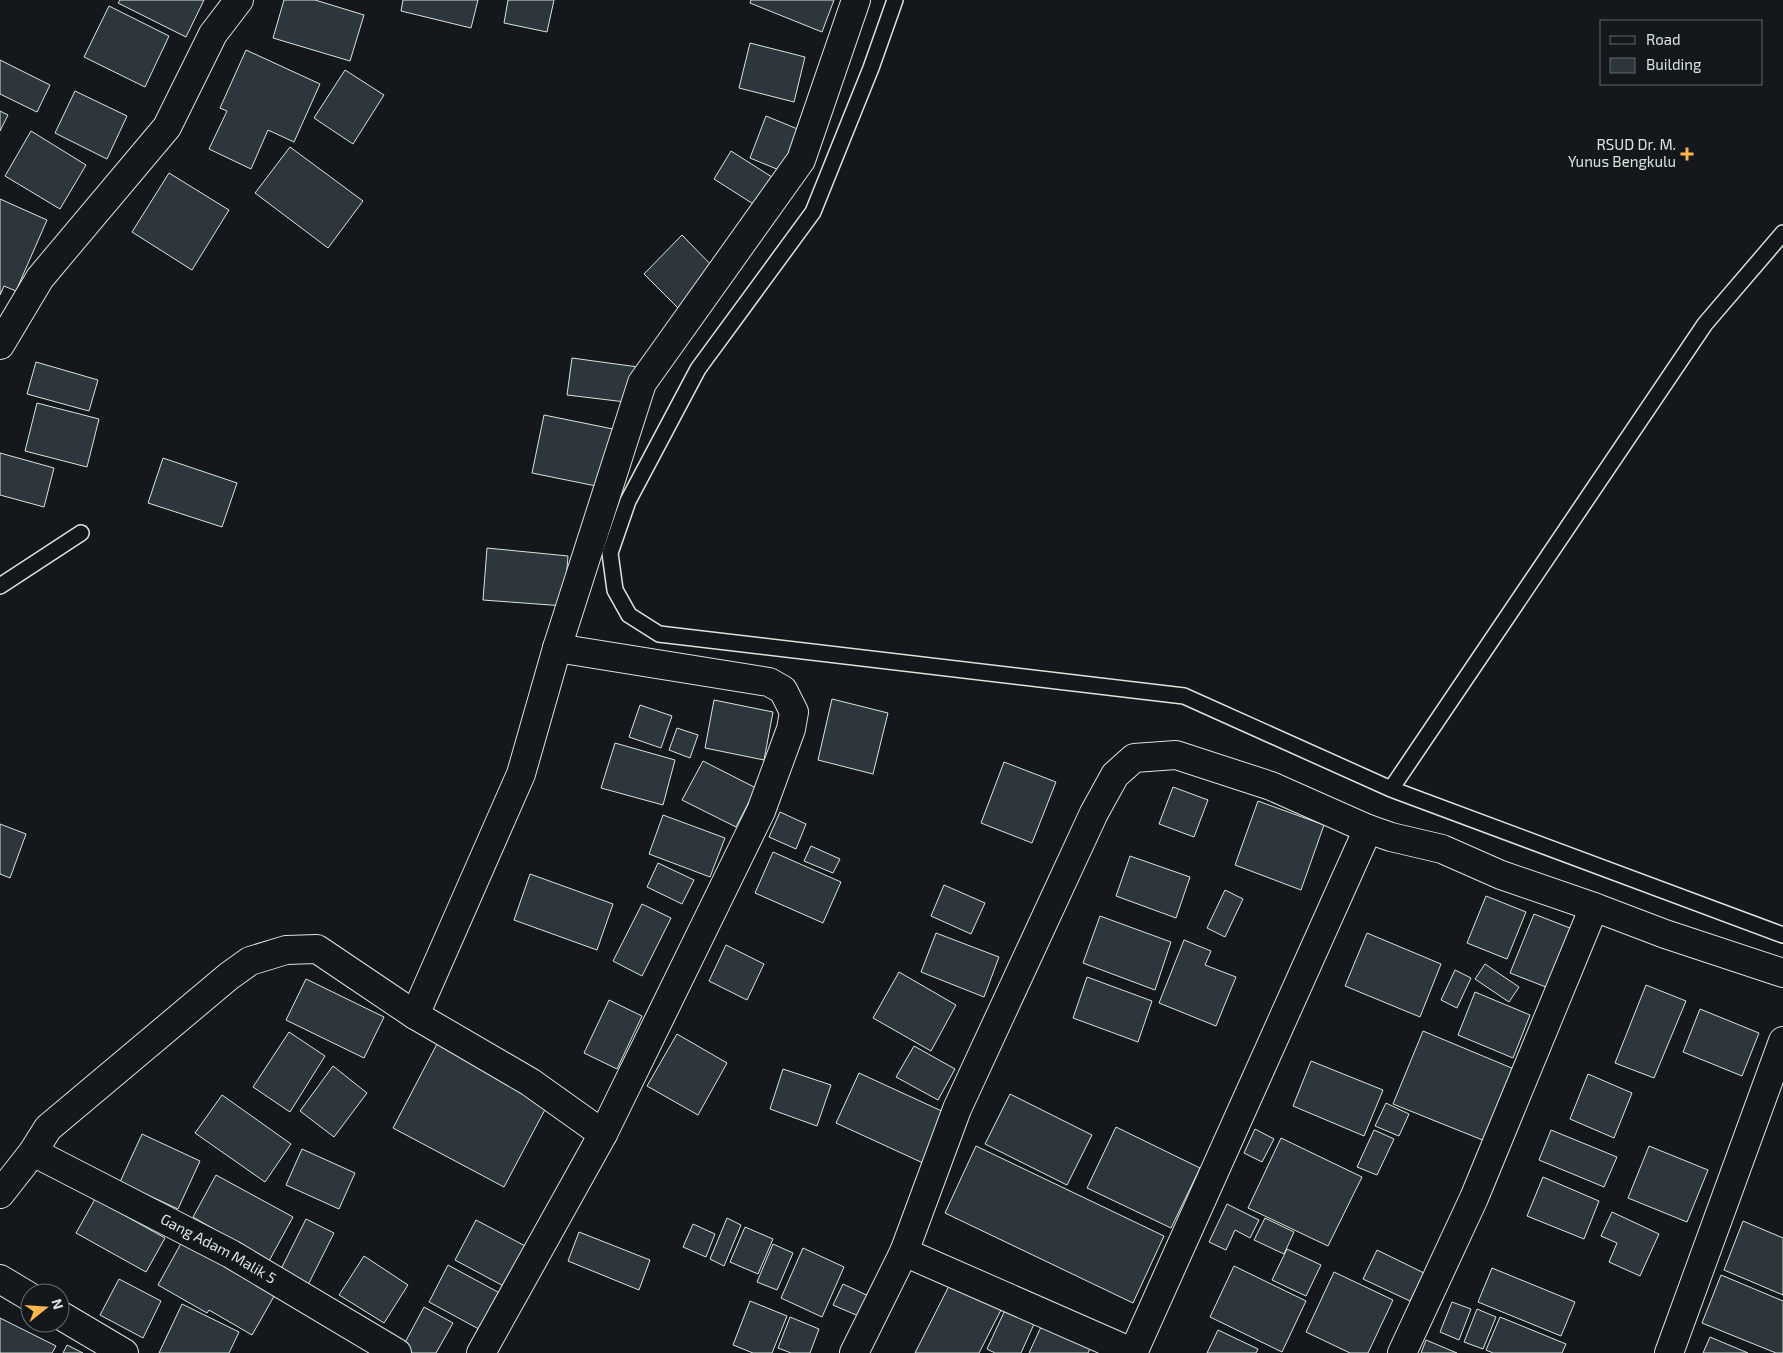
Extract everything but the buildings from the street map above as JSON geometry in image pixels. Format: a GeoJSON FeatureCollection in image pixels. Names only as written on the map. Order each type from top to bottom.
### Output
{"type":"FeatureCollection","features":[{"type":"Feature","properties":{"kind":"street"},"geometry":{"type":"LineString","coordinates":[[0,345],[40,278],[167,127],[213,34],[239,0]]}},
{"type":"Feature","properties":{"kind":"street"},"geometry":{"type":"LineString","coordinates":[[415,1015],[521,774],[558,648],[642,383],[801,160],[856,0]]}},
{"type":"Feature","properties":{"kind":"street"},"geometry":{"type":"LineString","coordinates":[[481,1353],[603,1134],[761,811],[790,729],[794,712],[783,690],[769,682],[558,648]]}},
{"type":"Feature","properties":{"kind":"street"},"geometry":{"type":"LineString","coordinates":[[854,1353],[904,1252],[957,1109],[1094,813],[1115,775],[1134,758],[1176,755],[1270,786],[1368,829],[1442,849],[1501,875],[1666,934],[1783,973]]}},
{"type":"Feature","properties":{"kind":"street"},"geometry":{"type":"LineString","coordinates":[[904,1252],[1133,1353],[1368,829]]}},
{"type":"Feature","properties":{"kind":"street"},"geometry":{"type":"LineString","coordinates":[[1402,1353],[1474,1198],[1594,907]]}},
{"type":"Feature","properties":{"kind":"street"},"geometry":{"type":"LineString","coordinates":[[0,1194],[33,1152],[48,1128],[229,976],[250,961],[286,950],[317,950],[415,1015],[530,1082],[603,1134]]}},
{"type":"Feature","properties":{"kind":"street"},"geometry":{"type":"LineString","coordinates":[[1669,1353],[1783,1041]]}},
{"type":"Feature","properties":{"kind":"street","name":"Gang Adam Malik 5"},"geometry":{"type":"LineString","coordinates":[[33,1152],[231,1254],[397,1353]]}},
{"type":"Feature","properties":{"kind":"street"},"geometry":{"type":"LineString","coordinates":[[0,1279],[20,1291]]}},
{"type":"Feature","properties":{"kind":"street"},"geometry":{"type":"LineString","coordinates":[[70,1321],[124,1353]]}},
{"type":"Feature","properties":{"kind":"lane"},"geometry":{"type":"LineString","coordinates":[[895,0],[871,68],[813,212],[698,370],[628,501],[610,552],[615,590],[630,615],[659,634],[1184,696],[1390,789],[1783,935]]}},
{"type":"Feature","properties":{"kind":"lane"},"geometry":{"type":"LineString","coordinates":[[1390,789],[1705,324],[1783,233]]}},
{"type":"Feature","properties":{"kind":"lane"},"geometry":{"type":"LineString","coordinates":[[0,586],[81,533]]}},
{"type":"Feature","properties":{"kind":"place","name":"RSUD Dr. M. Yunus Bengkulu"},"geometry":{"type":"Point","coordinates":[1687,154]}}]}
